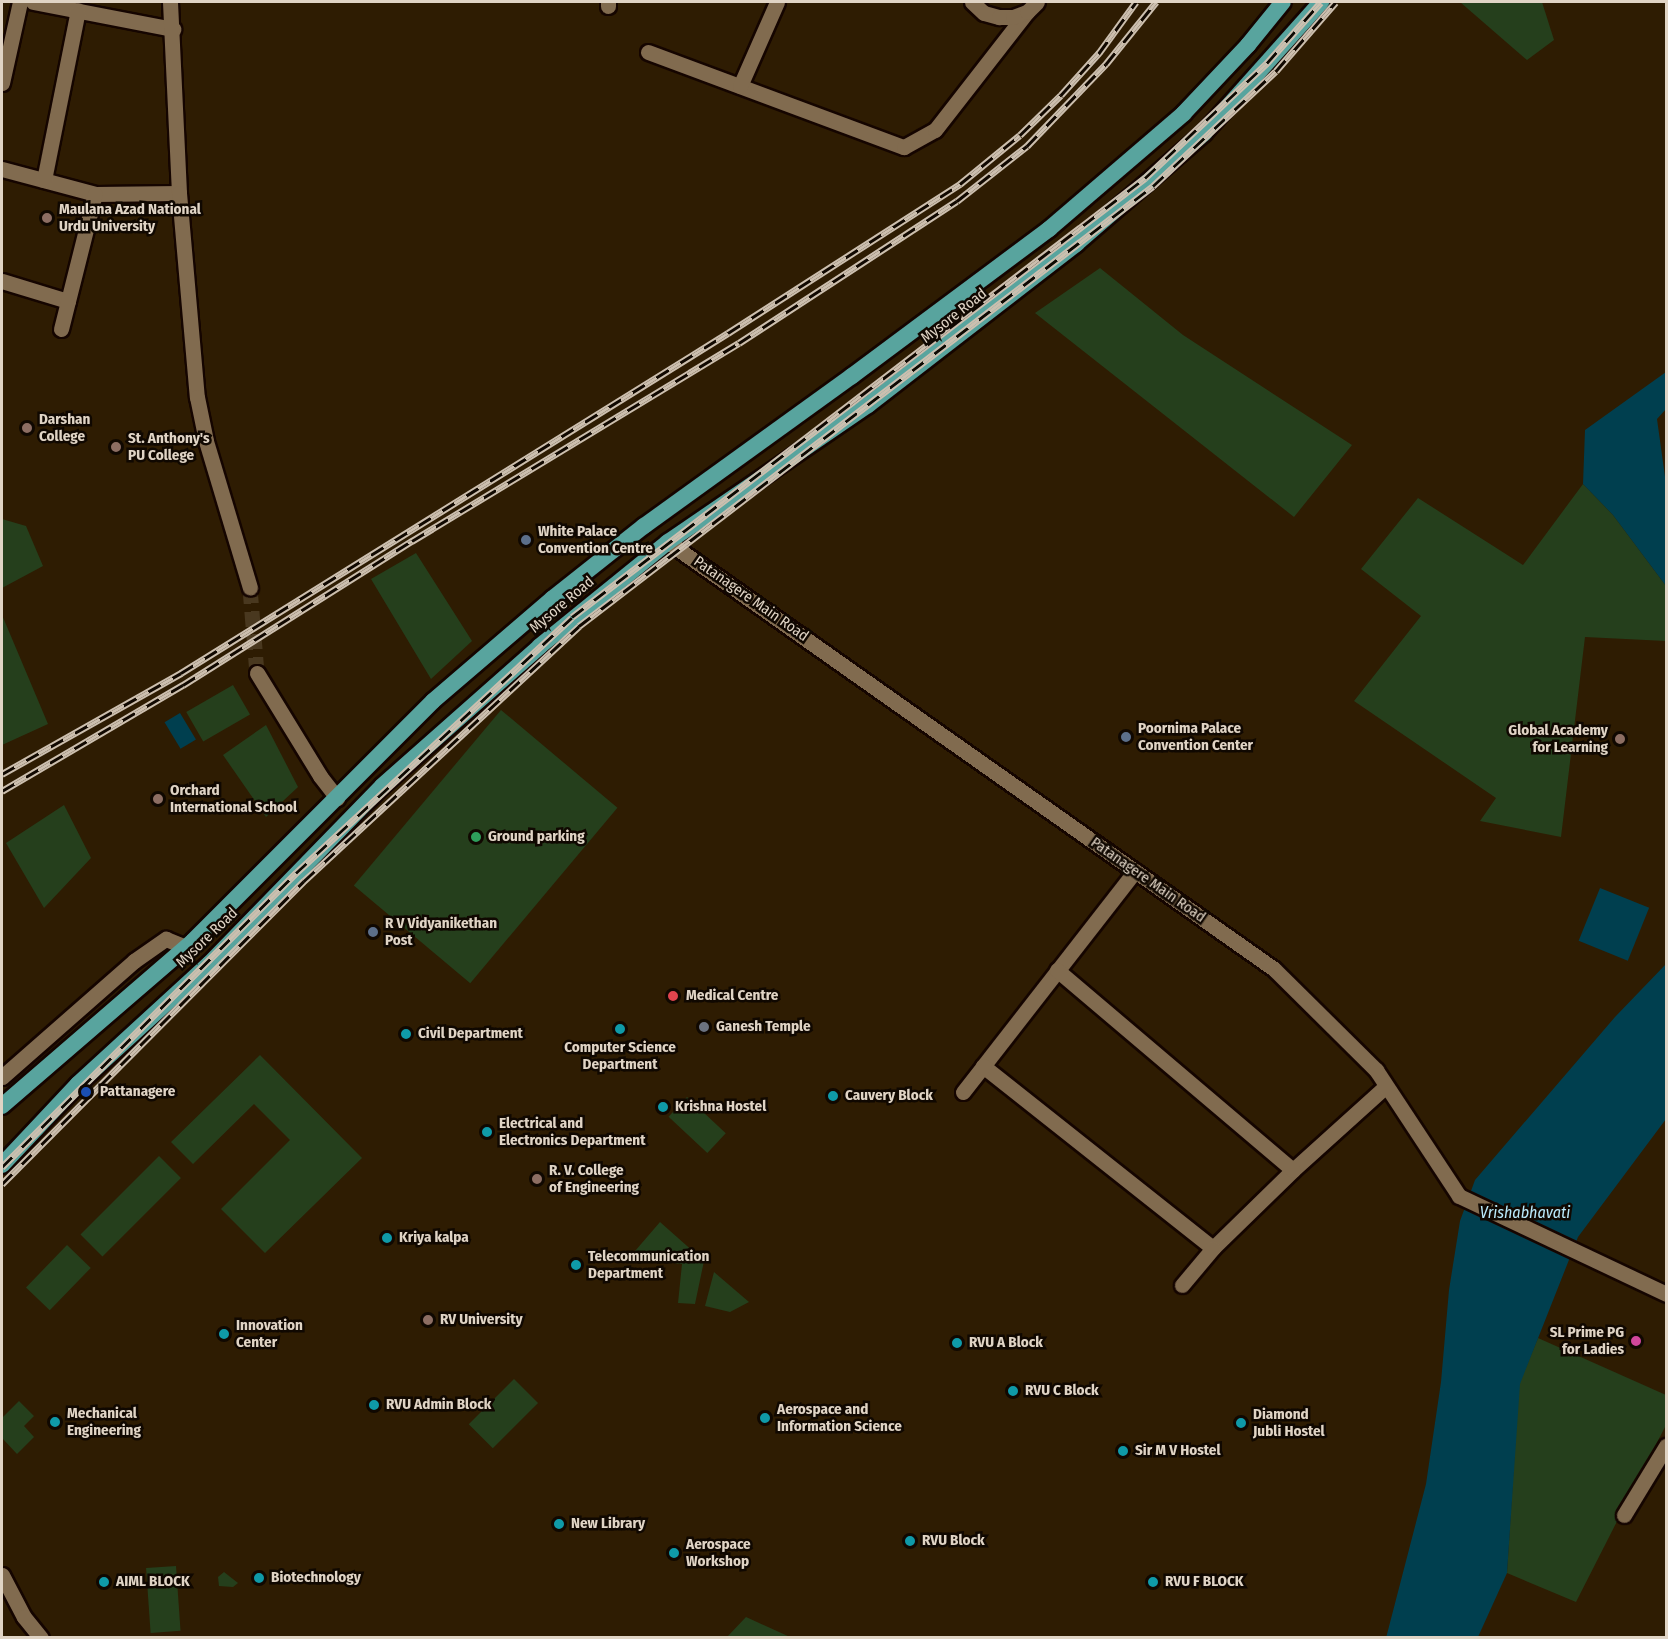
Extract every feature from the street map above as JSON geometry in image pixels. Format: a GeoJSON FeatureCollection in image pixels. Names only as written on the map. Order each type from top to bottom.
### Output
{"type":"FeatureCollection","features":[{"type":"Feature","properties":{"kind":"highway","name":"Mysore Road"},"geometry":{"type":"LineString","coordinates":[[2,1106],[186,946],[433,701],[562,591],[644,526],[861,369],[1048,229],[1183,114],[1248,45],[1283,2]]}},
{"type":"Feature","properties":{"kind":"highway","name":"Mysore Road"},"geometry":{"type":"LineString","coordinates":[[2,1165],[78,1084],[209,964],[382,786],[578,613],[668,542],[868,405],[1076,244],[1204,133],[1321,2]]}},
{"type":"Feature","properties":{"kind":"street"},"geometry":{"type":"LineString","coordinates":[[2,83],[20,2]]}},
{"type":"Feature","properties":{"kind":"street"},"geometry":{"type":"LineString","coordinates":[[33,2],[172,29]]}},
{"type":"Feature","properties":{"kind":"street"},"geometry":{"type":"LineString","coordinates":[[171,2],[179,193],[196,397],[206,441],[250,588]]}},
{"type":"Feature","properties":{"kind":"street"},"geometry":{"type":"LineString","coordinates":[[740,86],[777,2]]}},
{"type":"Feature","properties":{"kind":"street"},"geometry":{"type":"LineString","coordinates":[[972,2],[984,13],[999,17],[1013,17],[1032,7]]}},
{"type":"Feature","properties":{"kind":"street"},"geometry":{"type":"LineString","coordinates":[[648,52],[904,147],[934,130],[1032,7]]}},
{"type":"Feature","properties":{"kind":"street"},"geometry":{"type":"LineString","coordinates":[[44,180],[78,10]]}},
{"type":"Feature","properties":{"kind":"street"},"geometry":{"type":"LineString","coordinates":[[2,169],[95,194],[179,193]]}},
{"type":"Feature","properties":{"kind":"street"},"geometry":{"type":"LineString","coordinates":[[61,329],[95,194]]}},
{"type":"Feature","properties":{"kind":"street"},"geometry":{"type":"LineString","coordinates":[[2,281],[68,301]]}},
{"type":"Feature","properties":{"kind":"street","name":"Patanagere Main Road"},"geometry":{"type":"LineString","coordinates":[[668,542],[1274,969],[1376,1070],[1459,1196],[1584,1253],[1666,1294]]}},
{"type":"Feature","properties":{"kind":"street"},"geometry":{"type":"LineString","coordinates":[[257,673],[320,777],[337,798]]}},
{"type":"Feature","properties":{"kind":"street"},"geometry":{"type":"LineString","coordinates":[[963,1092],[1135,871]]}},
{"type":"Feature","properties":{"kind":"street"},"geometry":{"type":"LineString","coordinates":[[2,1077],[134,961],[166,939],[186,946]]}},
{"type":"Feature","properties":{"kind":"street"},"geometry":{"type":"LineString","coordinates":[[1057,970],[1293,1170]]}},
{"type":"Feature","properties":{"kind":"street"},"geometry":{"type":"LineString","coordinates":[[983,1066],[1213,1248]]}},
{"type":"Feature","properties":{"kind":"street"},"geometry":{"type":"LineString","coordinates":[[1182,1285],[1213,1248],[1293,1170],[1386,1086]]}},
{"type":"Feature","properties":{"kind":"street"},"geometry":{"type":"LineString","coordinates":[[1624,1515],[1666,1446]]}},
{"type":"Feature","properties":{"kind":"street"},"geometry":{"type":"LineString","coordinates":[[2,1575],[24,1617],[40,1638]]}},
{"type":"Feature","properties":{"kind":"green space"},"geometry":{"type":"Polygon","coordinates":[[[1460,2],[1542,2],[1554,40],[1527,60],[1460,2]]]}},
{"type":"Feature","properties":{"kind":"green space"},"geometry":{"type":"Polygon","coordinates":[[[1100,268],[1183,335],[1352,445],[1294,517],[1035,313],[1100,268]]]}},
{"type":"Feature","properties":{"kind":"green space"},"geometry":{"type":"Polygon","coordinates":[[[1583,484],[1613,515],[1666,586],[1666,641],[1585,637],[1561,837],[1480,821],[1496,798],[1354,701],[1421,616],[1361,569],[1418,498],[1523,565],[1583,484]]]}},
{"type":"Feature","properties":{"kind":"green space"},"geometry":{"type":"Polygon","coordinates":[[[2,519],[26,526],[43,566],[2,588],[2,519]]]}},
{"type":"Feature","properties":{"kind":"green space"},"geometry":{"type":"Polygon","coordinates":[[[416,553],[472,641],[431,679],[371,579],[416,553]]]}},
{"type":"Feature","properties":{"kind":"green space"},"geometry":{"type":"Polygon","coordinates":[[[2,615],[48,724],[2,745],[2,615]]]}},
{"type":"Feature","properties":{"kind":"green space"},"geometry":{"type":"Polygon","coordinates":[[[233,685],[250,714],[203,741],[186,712],[233,685]]]}},
{"type":"Feature","properties":{"kind":"green space","name":"Ground parking"},"geometry":{"type":"Polygon","coordinates":[[[501,710],[617,808],[470,983],[354,885],[501,710]]]}},
{"type":"Feature","properties":{"kind":"green space"},"geometry":{"type":"Polygon","coordinates":[[[266,725],[298,787],[266,817],[223,755],[266,725]]]}},
{"type":"Feature","properties":{"kind":"green space"},"geometry":{"type":"Polygon","coordinates":[[[64,805],[91,858],[44,908],[6,843],[64,805]]]}},
{"type":"Feature","properties":{"kind":"green space"},"geometry":{"type":"Polygon","coordinates":[[[260,1055],[362,1158],[265,1253],[221,1209],[290,1140],[254,1104],[193,1164],[171,1142],[260,1055]]]}},
{"type":"Feature","properties":{"kind":"green space"},"geometry":{"type":"Polygon","coordinates":[[[687,1097],[726,1133],[707,1153],[669,1117],[687,1097]]]}},
{"type":"Feature","properties":{"kind":"green space"},"geometry":{"type":"Polygon","coordinates":[[[159,1156],[181,1178],[102,1256],[81,1234],[159,1156]]]}},
{"type":"Feature","properties":{"kind":"green space"},"geometry":{"type":"Polygon","coordinates":[[[660,1222],[704,1261],[695,1304],[678,1303],[682,1264],[629,1258],[660,1222]]]}},
{"type":"Feature","properties":{"kind":"green space"},"geometry":{"type":"Polygon","coordinates":[[[67,1245],[91,1268],[50,1310],[26,1287],[67,1245]]]}},
{"type":"Feature","properties":{"kind":"green space"},"geometry":{"type":"Polygon","coordinates":[[[714,1272],[749,1302],[730,1312],[705,1306],[714,1272]]]}},
{"type":"Feature","properties":{"kind":"green space"},"geometry":{"type":"Polygon","coordinates":[[[1538,1338],[1666,1395],[1666,1425],[1576,1602],[1507,1573],[1519,1384],[1538,1338]]]}},
{"type":"Feature","properties":{"kind":"green space"},"geometry":{"type":"Polygon","coordinates":[[[514,1379],[538,1403],[493,1448],[469,1424],[514,1379]]]}},
{"type":"Feature","properties":{"kind":"green space"},"geometry":{"type":"Polygon","coordinates":[[[19,1401],[34,1416],[24,1426],[34,1437],[17,1454],[2,1438],[2,1418],[19,1401]]]}},
{"type":"Feature","properties":{"kind":"green space"},"geometry":{"type":"Polygon","coordinates":[[[176,1566],[181,1631],[151,1633],[146,1568],[176,1566]]]}},
{"type":"Feature","properties":{"kind":"green space"},"geometry":{"type":"Polygon","coordinates":[[[224,1572],[238,1583],[233,1587],[219,1586],[218,1577],[224,1572]]]}},
{"type":"Feature","properties":{"kind":"green space"},"geometry":{"type":"Polygon","coordinates":[[[746,1617],[790,1637],[727,1637],[746,1617]]]}},
{"type":"Feature","properties":{"kind":"water"},"geometry":{"type":"Polygon","coordinates":[[[1666,372],[1666,409],[1657,419],[1666,484],[1666,586],[1613,515],[1583,484],[1585,430],[1666,372]]]}},
{"type":"Feature","properties":{"kind":"water"},"geometry":{"type":"Polygon","coordinates":[[[180,713],[196,740],[181,749],[165,722],[180,713]]]}},
{"type":"Feature","properties":{"kind":"water"},"geometry":{"type":"Polygon","coordinates":[[[1600,888],[1649,908],[1628,961],[1579,941],[1600,888]]]}},
{"type":"Feature","properties":{"kind":"water","name":"Vrishabhavati"},"geometry":{"type":"Polygon","coordinates":[[[1666,964],[1666,1119],[1578,1237],[1520,1384],[1507,1573],[1478,1637],[1386,1638],[1426,1484],[1441,1382],[1449,1290],[1460,1221],[1475,1180],[1615,1017],[1666,964]]]}},
{"type":"Feature","properties":{"kind":"tunnel"},"geometry":{"type":"LineString","coordinates":[[250,588],[257,673]]}},
{"type":"Feature","properties":{"kind":"railway"},"geometry":{"type":"LineString","coordinates":[[2,774],[181,673],[728,333],[960,184],[1020,135],[1061,95],[1099,53],[1136,2]]}},
{"type":"Feature","properties":{"kind":"railway"},"geometry":{"type":"LineString","coordinates":[[2,791],[183,685],[412,541],[739,343],[957,201],[1027,146],[1106,64],[1156,2]]}},
{"type":"Feature","properties":{"kind":"railway"},"geometry":{"type":"LineString","coordinates":[[2,1167],[296,873],[572,617],[1145,178],[1267,63],[1321,2]]}},
{"type":"Feature","properties":{"kind":"railway"},"geometry":{"type":"LineString","coordinates":[[2,1184],[304,881],[579,626],[1153,186],[1276,71],[1336,2]]}},
{"type":"Feature","properties":{"kind":"place","name":"Maulana Azad National Urdu University"},"geometry":{"type":"Point","coordinates":[47,218]}},
{"type":"Feature","properties":{"kind":"place","name":"Darshan College"},"geometry":{"type":"Point","coordinates":[27,428]}},
{"type":"Feature","properties":{"kind":"place","name":"St. Anthony's PU College"},"geometry":{"type":"Point","coordinates":[116,447]}},
{"type":"Feature","properties":{"kind":"place","name":"White Palace Convention Centre"},"geometry":{"type":"Point","coordinates":[526,540]}},
{"type":"Feature","properties":{"kind":"place","name":"Poornima Palace Convention Center"},"geometry":{"type":"Point","coordinates":[1126,737]}},
{"type":"Feature","properties":{"kind":"place","name":"Global Academy for Learning"},"geometry":{"type":"Point","coordinates":[1620,739]}},
{"type":"Feature","properties":{"kind":"place","name":"Orchard International School"},"geometry":{"type":"Point","coordinates":[158,799]}},
{"type":"Feature","properties":{"kind":"place","name":"Ground parking"},"geometry":{"type":"Point","coordinates":[476,837]}},
{"type":"Feature","properties":{"kind":"place","name":"R V Vidyanikethan Post"},"geometry":{"type":"Point","coordinates":[373,932]}},
{"type":"Feature","properties":{"kind":"place","name":"Medical Centre"},"geometry":{"type":"Point","coordinates":[673,996]}},
{"type":"Feature","properties":{"kind":"place","name":"Ganesh Temple"},"geometry":{"type":"Point","coordinates":[704,1027]}},
{"type":"Feature","properties":{"kind":"place","name":"Computer Science Department"},"geometry":{"type":"Point","coordinates":[620,1029]}},
{"type":"Feature","properties":{"kind":"place","name":"Civil Department"},"geometry":{"type":"Point","coordinates":[406,1034]}},
{"type":"Feature","properties":{"kind":"place","name":"Pattanagere"},"geometry":{"type":"Point","coordinates":[86,1092]}},
{"type":"Feature","properties":{"kind":"place","name":"Cauvery Block"},"geometry":{"type":"Point","coordinates":[833,1096]}},
{"type":"Feature","properties":{"kind":"place","name":"Krishna Hostel"},"geometry":{"type":"Point","coordinates":[663,1107]}},
{"type":"Feature","properties":{"kind":"place","name":"Electrical and Electronics Department"},"geometry":{"type":"Point","coordinates":[487,1132]}},
{"type":"Feature","properties":{"kind":"place","name":"R. V. College of Engineering"},"geometry":{"type":"Point","coordinates":[537,1179]}},
{"type":"Feature","properties":{"kind":"place","name":"Kriya kalpa"},"geometry":{"type":"Point","coordinates":[387,1238]}},
{"type":"Feature","properties":{"kind":"place","name":"Telecommunication Department"},"geometry":{"type":"Point","coordinates":[576,1265]}},
{"type":"Feature","properties":{"kind":"place","name":"RV University"},"geometry":{"type":"Point","coordinates":[428,1320]}},
{"type":"Feature","properties":{"kind":"place","name":"Innovation Center"},"geometry":{"type":"Point","coordinates":[224,1334]}},
{"type":"Feature","properties":{"kind":"place","name":"SL Prime PG for Ladies"},"geometry":{"type":"Point","coordinates":[1636,1341]}},
{"type":"Feature","properties":{"kind":"place","name":"RVU A Block"},"geometry":{"type":"Point","coordinates":[957,1343]}},
{"type":"Feature","properties":{"kind":"place","name":"RVU C Block"},"geometry":{"type":"Point","coordinates":[1013,1391]}},
{"type":"Feature","properties":{"kind":"place","name":"RVU Admin Block"},"geometry":{"type":"Point","coordinates":[374,1405]}},
{"type":"Feature","properties":{"kind":"place","name":"Aerospace and Information Science"},"geometry":{"type":"Point","coordinates":[765,1418]}},
{"type":"Feature","properties":{"kind":"place","name":"Mechanical Engineering"},"geometry":{"type":"Point","coordinates":[55,1422]}},
{"type":"Feature","properties":{"kind":"place","name":"Diamond Jubli Hostel"},"geometry":{"type":"Point","coordinates":[1241,1423]}},
{"type":"Feature","properties":{"kind":"place","name":"Sir M V Hostel"},"geometry":{"type":"Point","coordinates":[1123,1451]}},
{"type":"Feature","properties":{"kind":"place","name":"New Library"},"geometry":{"type":"Point","coordinates":[559,1524]}},
{"type":"Feature","properties":{"kind":"place","name":"RVU Block"},"geometry":{"type":"Point","coordinates":[910,1541]}},
{"type":"Feature","properties":{"kind":"place","name":"Aerospace Workshop"},"geometry":{"type":"Point","coordinates":[674,1553]}},
{"type":"Feature","properties":{"kind":"place","name":"Biotechnology"},"geometry":{"type":"Point","coordinates":[259,1578]}},
{"type":"Feature","properties":{"kind":"place","name":"AIML BLOCK"},"geometry":{"type":"Point","coordinates":[104,1582]}},
{"type":"Feature","properties":{"kind":"place","name":"RVU F BLOCK"},"geometry":{"type":"Point","coordinates":[1153,1582]}}]}
